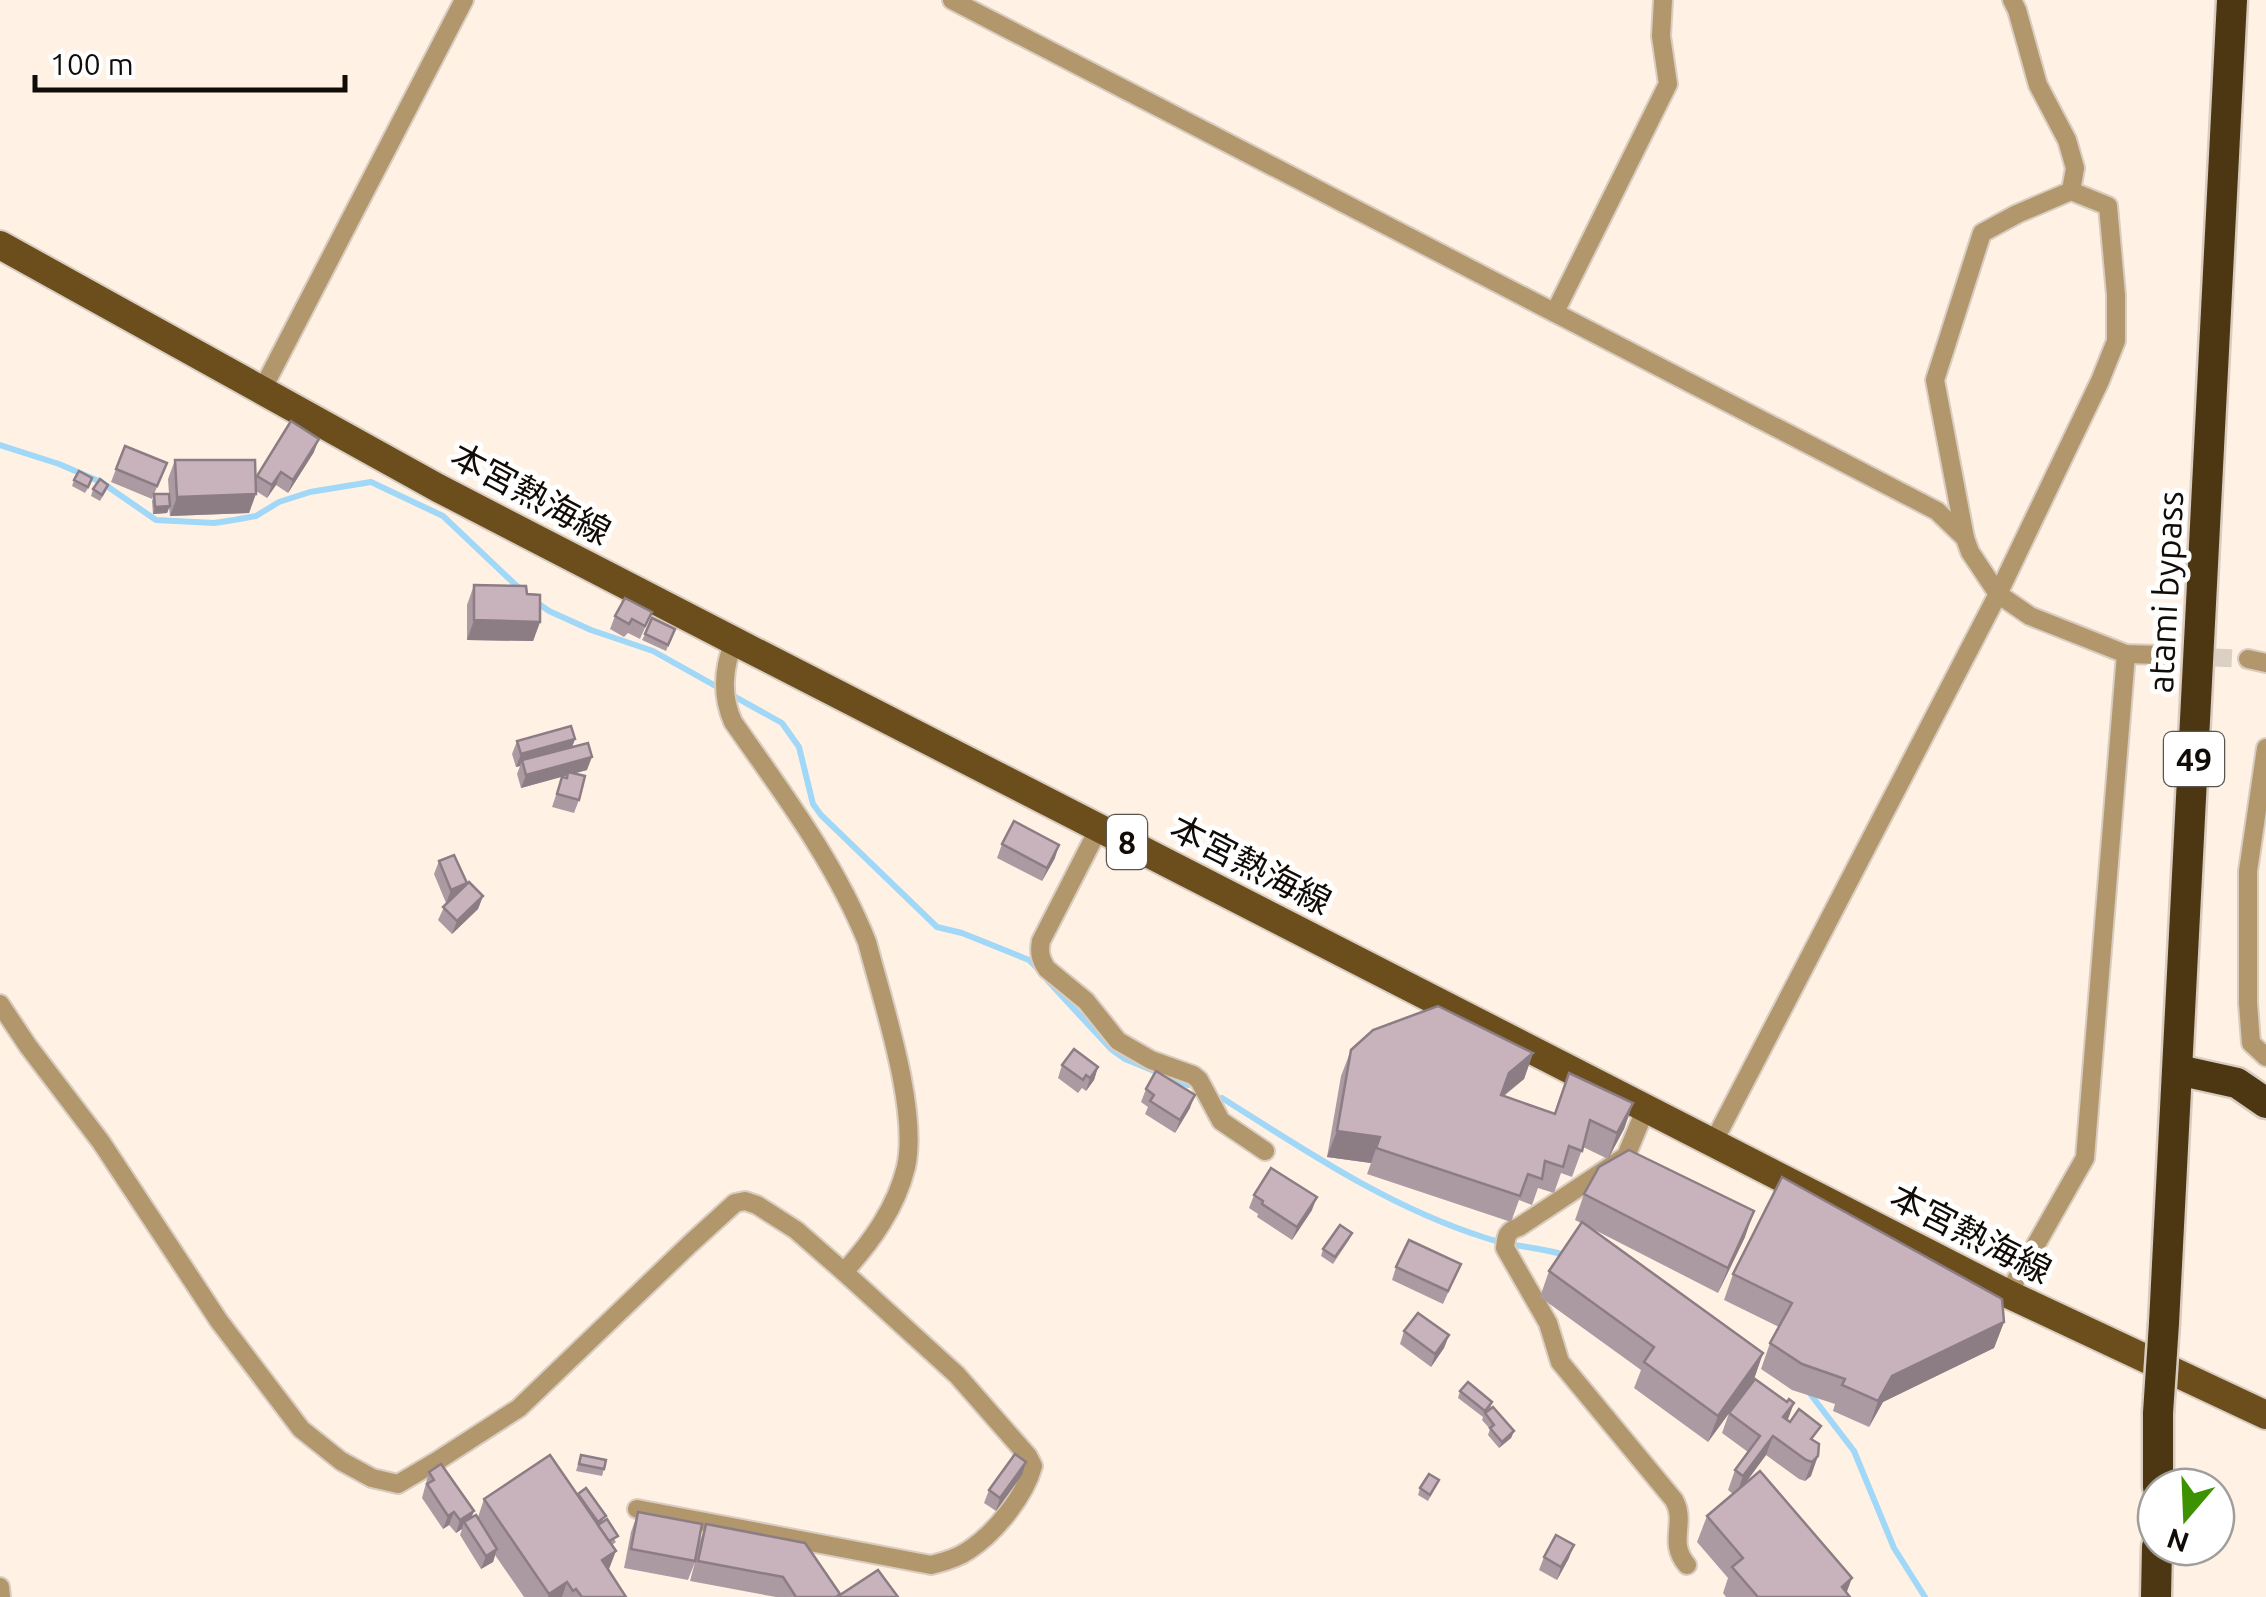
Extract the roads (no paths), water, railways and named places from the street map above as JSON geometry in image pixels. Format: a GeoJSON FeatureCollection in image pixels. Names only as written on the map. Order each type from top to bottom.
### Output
{"type":"FeatureCollection","features":[{"type":"Feature","properties":{"kind":"highway","name":"atami bypass"},"geometry":{"type":"LineString","coordinates":[[2158,1467],[2232,0]]}},
{"type":"Feature","properties":{"kind":"highway"},"geometry":{"type":"LineString","coordinates":[[2178,1070],[2237,1083],[2266,1103]]}},
{"type":"Feature","properties":{"kind":"highway"},"geometry":{"type":"LineString","coordinates":[[2156,1597],[2157,1567]]}},
{"type":"Feature","properties":{"kind":"main road","name":"本宮熱海線"},"geometry":{"type":"LineString","coordinates":[[0,245],[438,488],[734,641],[2008,1294],[2266,1415]]}},
{"type":"Feature","properties":{"kind":"street"},"geometry":{"type":"LineString","coordinates":[[262,392],[464,0]]}},
{"type":"Feature","properties":{"kind":"street"},"geometry":{"type":"LineString","coordinates":[[952,0],[1937,511],[1965,538]]}},
{"type":"Feature","properties":{"kind":"street"},"geometry":{"type":"LineString","coordinates":[[1555,312],[1668,84],[1661,36],[1663,0]]}},
{"type":"Feature","properties":{"kind":"street"},"geometry":{"type":"LineString","coordinates":[[2012,0],[2038,84],[2067,140],[2075,168],[2071,191]]}},
{"type":"Feature","properties":{"kind":"street"},"geometry":{"type":"LineString","coordinates":[[1713,1143],[1998,594],[2116,341],[2108,206],[2071,191],[1982,233],[1935,380],[1965,538],[1998,594],[2030,616],[2126,654],[2160,655]]}},
{"type":"Feature","properties":{"kind":"street"},"geometry":{"type":"LineString","coordinates":[[734,641],[726,660],[724,702],[818,846],[858,920],[867,942],[906,1100],[908,1153],[900,1186],[870,1242],[844,1272]]}},
{"type":"Feature","properties":{"kind":"street"},"geometry":{"type":"LineString","coordinates":[[2008,1294],[2085,1158],[2126,654]]}},
{"type":"Feature","properties":{"kind":"street"},"geometry":{"type":"LineString","coordinates":[[2266,748],[2248,871],[2251,1044],[2266,1057]]}},
{"type":"Feature","properties":{"kind":"street"},"geometry":{"type":"LineString","coordinates":[[1099,828],[1041,940],[1042,963],[1086,1001],[1118,1041],[1151,1060],[1194,1075],[1221,1121],[1265,1151]]}},
{"type":"Feature","properties":{"kind":"street"},"geometry":{"type":"LineString","coordinates":[[0,1004],[101,1142],[220,1321],[301,1429],[342,1461],[382,1481],[398,1484],[519,1408],[734,1203],[745,1201],[796,1230],[956,1375],[1028,1456],[1032,1466],[1023,1493],[982,1540],[957,1557],[931,1564],[637,1509]]}},
{"type":"Feature","properties":{"kind":"street"},"geometry":{"type":"LineString","coordinates":[[1646,1108],[1626,1156],[1511,1230],[1504,1248],[1548,1323],[1560,1362],[1674,1500],[1678,1509],[1677,1550],[1687,1565]]}},
{"type":"Feature","properties":{"kind":"street"},"geometry":{"type":"LineString","coordinates":[[0,1586],[1,1597]]}},
{"type":"Feature","properties":{"kind":"waterway"},"geometry":{"type":"LineString","coordinates":[[0,445],[101,482],[156,520],[234,520],[256,516],[279,502],[310,492],[371,482],[443,516],[522,591]]}},
{"type":"Feature","properties":{"kind":"waterway"},"geometry":{"type":"LineString","coordinates":[[536,602],[591,630],[653,651],[782,723],[799,747],[813,804],[821,815],[937,927],[1029,960],[1040,971]]}},
{"type":"Feature","properties":{"kind":"waterway"},"geometry":{"type":"LineString","coordinates":[[1048,981],[1111,1049],[1125,1059],[1188,1085]]}},
{"type":"Feature","properties":{"kind":"waterway"},"geometry":{"type":"LineString","coordinates":[[1222,1098],[1350,1177],[1416,1211],[1496,1241],[1568,1256]]}},
{"type":"Feature","properties":{"kind":"waterway"},"geometry":{"type":"LineString","coordinates":[[1808,1391],[1854,1451],[1894,1548],[1925,1597]]}},
{"type":"Feature","properties":{"kind":"tunnel"},"geometry":{"type":"LineString","coordinates":[[2160,655],[2248,659]]}}]}
